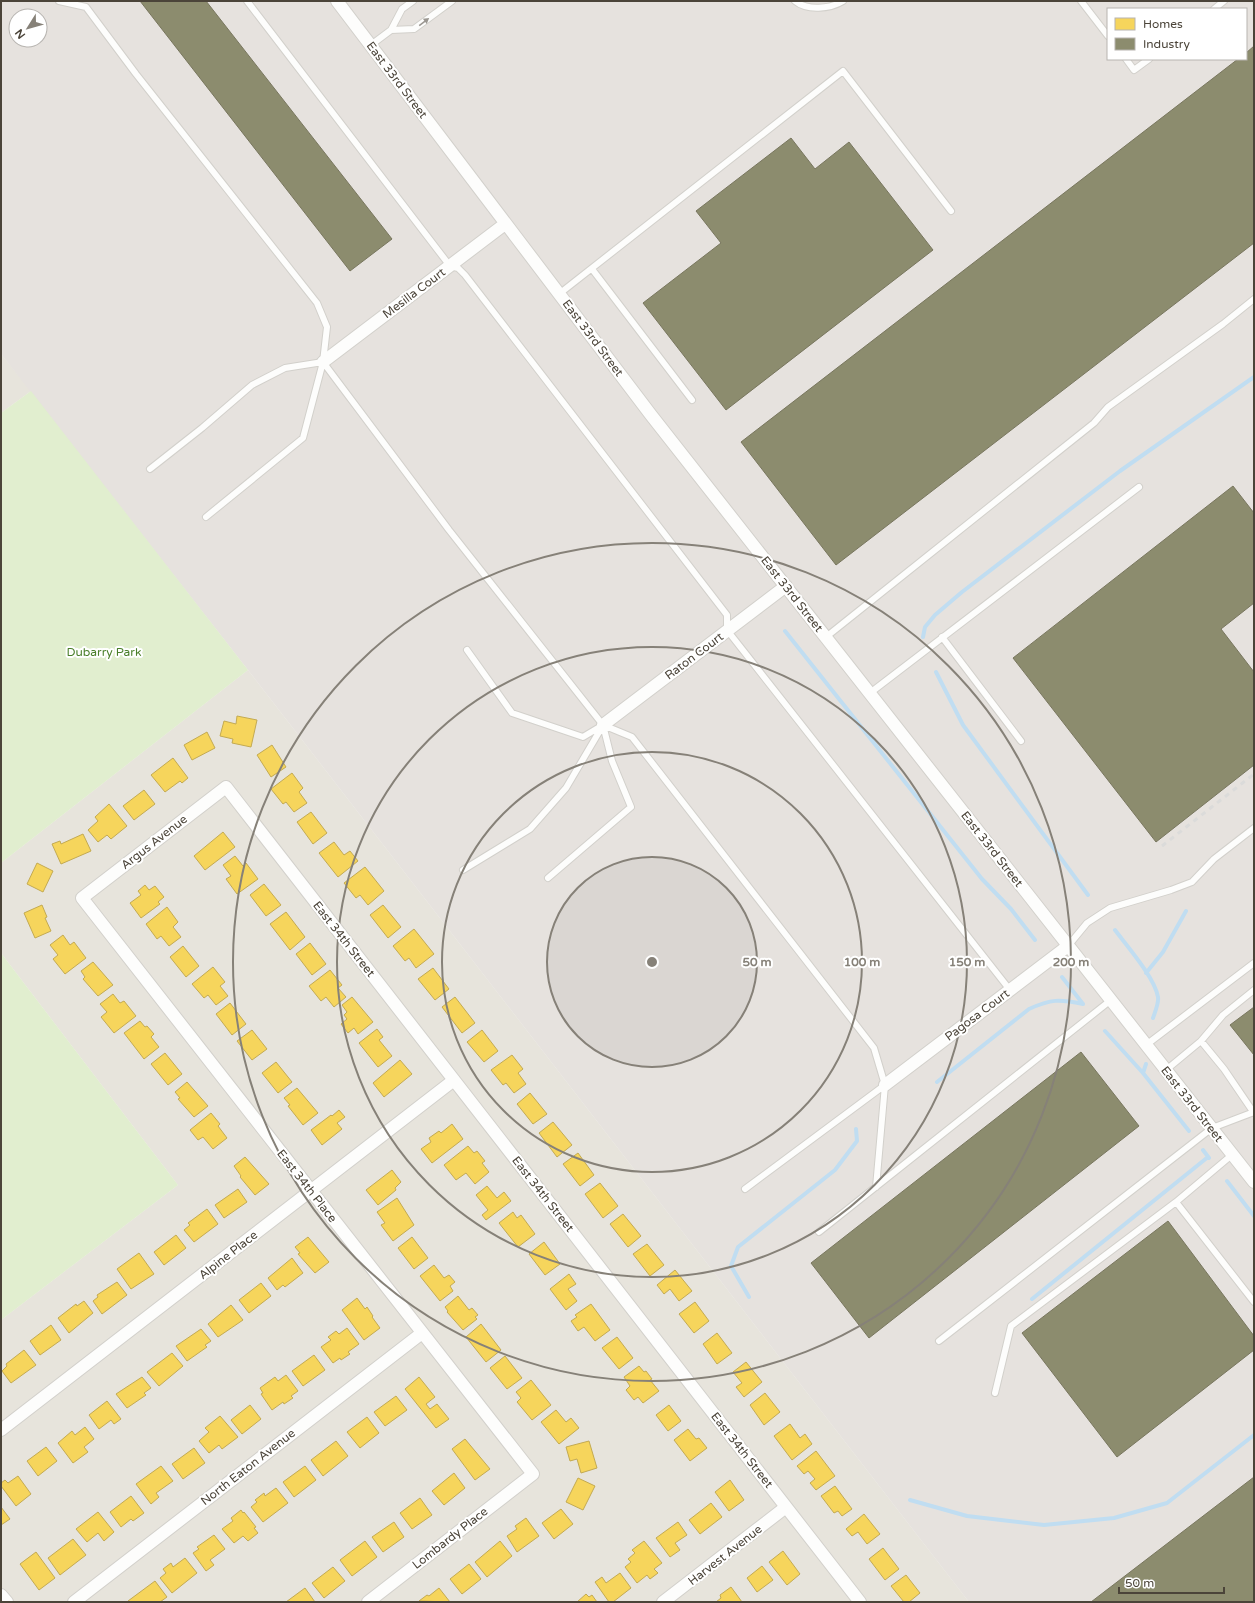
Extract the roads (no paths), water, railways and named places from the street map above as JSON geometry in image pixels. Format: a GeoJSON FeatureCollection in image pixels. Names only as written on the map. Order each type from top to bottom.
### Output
{"type":"FeatureCollection","features":[{"type":"Feature","properties":{"kind":"street","name":"East 33rd Street"},"geometry":{"type":"LineString","coordinates":[[337,1],[559,294],[786,586],[1254,1182]]}},
{"type":"Feature","properties":{"kind":"street","name":"Mesilla Court"},"geometry":{"type":"LineString","coordinates":[[323,362],[505,224]]}},
{"type":"Feature","properties":{"kind":"street","name":"Raton Court"},"geometry":{"type":"LineString","coordinates":[[603,725],[786,586]]}},
{"type":"Feature","properties":{"kind":"street","name":"Argus Avenue"},"geometry":{"type":"LineString","coordinates":[[82,898],[226,787]]}},
{"type":"Feature","properties":{"kind":"street","name":"East 34th Street"},"geometry":{"type":"LineString","coordinates":[[226,787],[860,1602]]}},
{"type":"Feature","properties":{"kind":"street","name":"East 34th Place"},"geometry":{"type":"LineString","coordinates":[[82,898],[533,1474]]}},
{"type":"Feature","properties":{"kind":"street","name":"Pagosa Court"},"geometry":{"type":"LineString","coordinates":[[885,1085],[1068,946]]}},
{"type":"Feature","properties":{"kind":"street","name":"Alpine Place"},"geometry":{"type":"LineString","coordinates":[[1,1430],[454,1080]]}},
{"type":"Feature","properties":{"kind":"street","name":"North Eaton Avenue"},"geometry":{"type":"LineString","coordinates":[[74,1602],[422,1333]]}},
{"type":"Feature","properties":{"kind":"street","name":"Lombardy Place"},"geometry":{"type":"LineString","coordinates":[[368,1602],[533,1474]]}},
{"type":"Feature","properties":{"kind":"street","name":"Harvest Avenue"},"geometry":{"type":"LineString","coordinates":[[663,1602],[786,1507]]}},
{"type":"Feature","properties":{"kind":"street"},"geometry":{"type":"LineString","coordinates":[[1,1595],[7,1602]]}},
{"type":"Feature","properties":{"kind":"lane"},"geometry":{"type":"LineString","coordinates":[[59,1],[86,7],[136,74],[317,304],[327,327],[323,362],[303,438],[206,516]]}},
{"type":"Feature","properties":{"kind":"lane"},"geometry":{"type":"LineString","coordinates":[[246,1],[450,266],[458,268],[465,275],[727,615],[728,630],[1010,990]]}},
{"type":"Feature","properties":{"kind":"lane"},"geometry":{"type":"LineString","coordinates":[[371,45],[390,30],[402,9],[412,1]]}},
{"type":"Feature","properties":{"kind":"lane"},"geometry":{"type":"LineString","coordinates":[[390,30],[414,29],[452,1]]}},
{"type":"Feature","properties":{"kind":"lane"},"geometry":{"type":"LineString","coordinates":[[795,1],[800,5],[825,8],[843,1]]}},
{"type":"Feature","properties":{"kind":"lane"},"geometry":{"type":"LineString","coordinates":[[1081,1],[1107,35]]}},
{"type":"Feature","properties":{"kind":"lane"},"geometry":{"type":"LineString","coordinates":[[1215,8],[1224,1]]}},
{"type":"Feature","properties":{"kind":"lane"},"geometry":{"type":"LineString","coordinates":[[1127,60],[1134,70],[1148,60]]}},
{"type":"Feature","properties":{"kind":"lane"},"geometry":{"type":"LineString","coordinates":[[559,294],[843,71],[951,211]]}},
{"type":"Feature","properties":{"kind":"lane"},"geometry":{"type":"LineString","coordinates":[[592,269],[692,400]]}},
{"type":"Feature","properties":{"kind":"lane"},"geometry":{"type":"LineString","coordinates":[[826,637],[1094,423],[1108,407],[1223,324],[1254,299]]}},
{"type":"Feature","properties":{"kind":"lane"},"geometry":{"type":"LineString","coordinates":[[150,469],[202,428],[252,385],[286,368],[323,362]]}},
{"type":"Feature","properties":{"kind":"lane"},"geometry":{"type":"LineString","coordinates":[[323,362],[450,530],[603,725],[612,761],[631,807],[548,878]]}},
{"type":"Feature","properties":{"kind":"lane"},"geometry":{"type":"LineString","coordinates":[[870,693],[1139,486]]}},
{"type":"Feature","properties":{"kind":"lane"},"geometry":{"type":"LineString","coordinates":[[942,638],[1021,741]]}},
{"type":"Feature","properties":{"kind":"lane"},"geometry":{"type":"LineString","coordinates":[[467,650],[512,713],[583,737],[603,725]]}},
{"type":"Feature","properties":{"kind":"lane"},"geometry":{"type":"LineString","coordinates":[[463,870],[530,829],[566,788],[603,725]]}},
{"type":"Feature","properties":{"kind":"lane"},"geometry":{"type":"LineString","coordinates":[[603,725],[632,737],[874,1048],[885,1085],[876,1187]]}},
{"type":"Feature","properties":{"kind":"lane"},"geometry":{"type":"LineString","coordinates":[[1068,946],[1087,923],[1110,908],[1171,890],[1192,882],[1214,859],[1254,828]]}},
{"type":"Feature","properties":{"kind":"lane"},"geometry":{"type":"LineString","coordinates":[[1146,1045],[1254,962]]}},
{"type":"Feature","properties":{"kind":"lane"},"geometry":{"type":"LineString","coordinates":[[1166,1070],[1201,1041],[1223,1015],[1254,990]]}},
{"type":"Feature","properties":{"kind":"lane"},"geometry":{"type":"LineString","coordinates":[[819,1232],[1111,1000]]}},
{"type":"Feature","properties":{"kind":"lane"},"geometry":{"type":"LineString","coordinates":[[939,1341],[1212,1128],[1254,1113],[1224,1069],[1201,1041]]}},
{"type":"Feature","properties":{"kind":"lane"},"geometry":{"type":"LineString","coordinates":[[745,1189],[885,1085]]}},
{"type":"Feature","properties":{"kind":"lane"},"geometry":{"type":"LineString","coordinates":[[995,1393],[1011,1326],[1176,1202],[1233,1154]]}},
{"type":"Feature","properties":{"kind":"lane"},"geometry":{"type":"LineString","coordinates":[[1176,1202],[1254,1302]]}},
{"type":"Feature","properties":{"kind":"waterway"},"geometry":{"type":"LineString","coordinates":[[923,637],[925,627],[935,615],[962,592],[1120,471],[1254,377]]}},
{"type":"Feature","properties":{"kind":"waterway"},"geometry":{"type":"LineString","coordinates":[[785,631],[982,879],[1011,909],[1035,940]]}},
{"type":"Feature","properties":{"kind":"waterway"},"geometry":{"type":"LineString","coordinates":[[936,672],[963,725],[1088,895]]}},
{"type":"Feature","properties":{"kind":"waterway"},"geometry":{"type":"LineString","coordinates":[[1146,973],[1163,952],[1186,911]]}},
{"type":"Feature","properties":{"kind":"waterway"},"geometry":{"type":"LineString","coordinates":[[1115,930],[1140,962],[1156,989],[1158,1002],[1153,1018]]}},
{"type":"Feature","properties":{"kind":"waterway"},"geometry":{"type":"LineString","coordinates":[[1062,977],[1083,1004]]}},
{"type":"Feature","properties":{"kind":"waterway"},"geometry":{"type":"LineString","coordinates":[[937,1082],[1029,1009],[1043,1003],[1055,1001],[1068,1001],[1083,1004]]}},
{"type":"Feature","properties":{"kind":"waterway"},"geometry":{"type":"LineString","coordinates":[[1105,1031],[1143,1073]]}},
{"type":"Feature","properties":{"kind":"waterway"},"geometry":{"type":"LineString","coordinates":[[1146,1064],[1143,1073],[1189,1131]]}},
{"type":"Feature","properties":{"kind":"waterway"},"geometry":{"type":"LineString","coordinates":[[749,1297],[731,1266],[738,1247],[835,1170],[857,1141],[856,1129]]}},
{"type":"Feature","properties":{"kind":"waterway"},"geometry":{"type":"LineString","coordinates":[[1203,1150],[1209,1158]]}},
{"type":"Feature","properties":{"kind":"waterway"},"geometry":{"type":"LineString","coordinates":[[1032,1299],[1208,1157]]}},
{"type":"Feature","properties":{"kind":"waterway"},"geometry":{"type":"LineString","coordinates":[[1227,1181],[1254,1216]]}},
{"type":"Feature","properties":{"kind":"waterway"},"geometry":{"type":"LineString","coordinates":[[910,1500],[967,1516],[1044,1525],[1114,1518],[1167,1503],[1254,1435]]}},
{"type":"Feature","properties":{"kind":"railway"},"geometry":{"type":"LineString","coordinates":[[1162,846],[1254,774]]}},
{"type":"Feature","properties":{"kind":"park label","name":"Dubarry Park"},"geometry":{"type":"Point","coordinates":[104,652]}}]}
